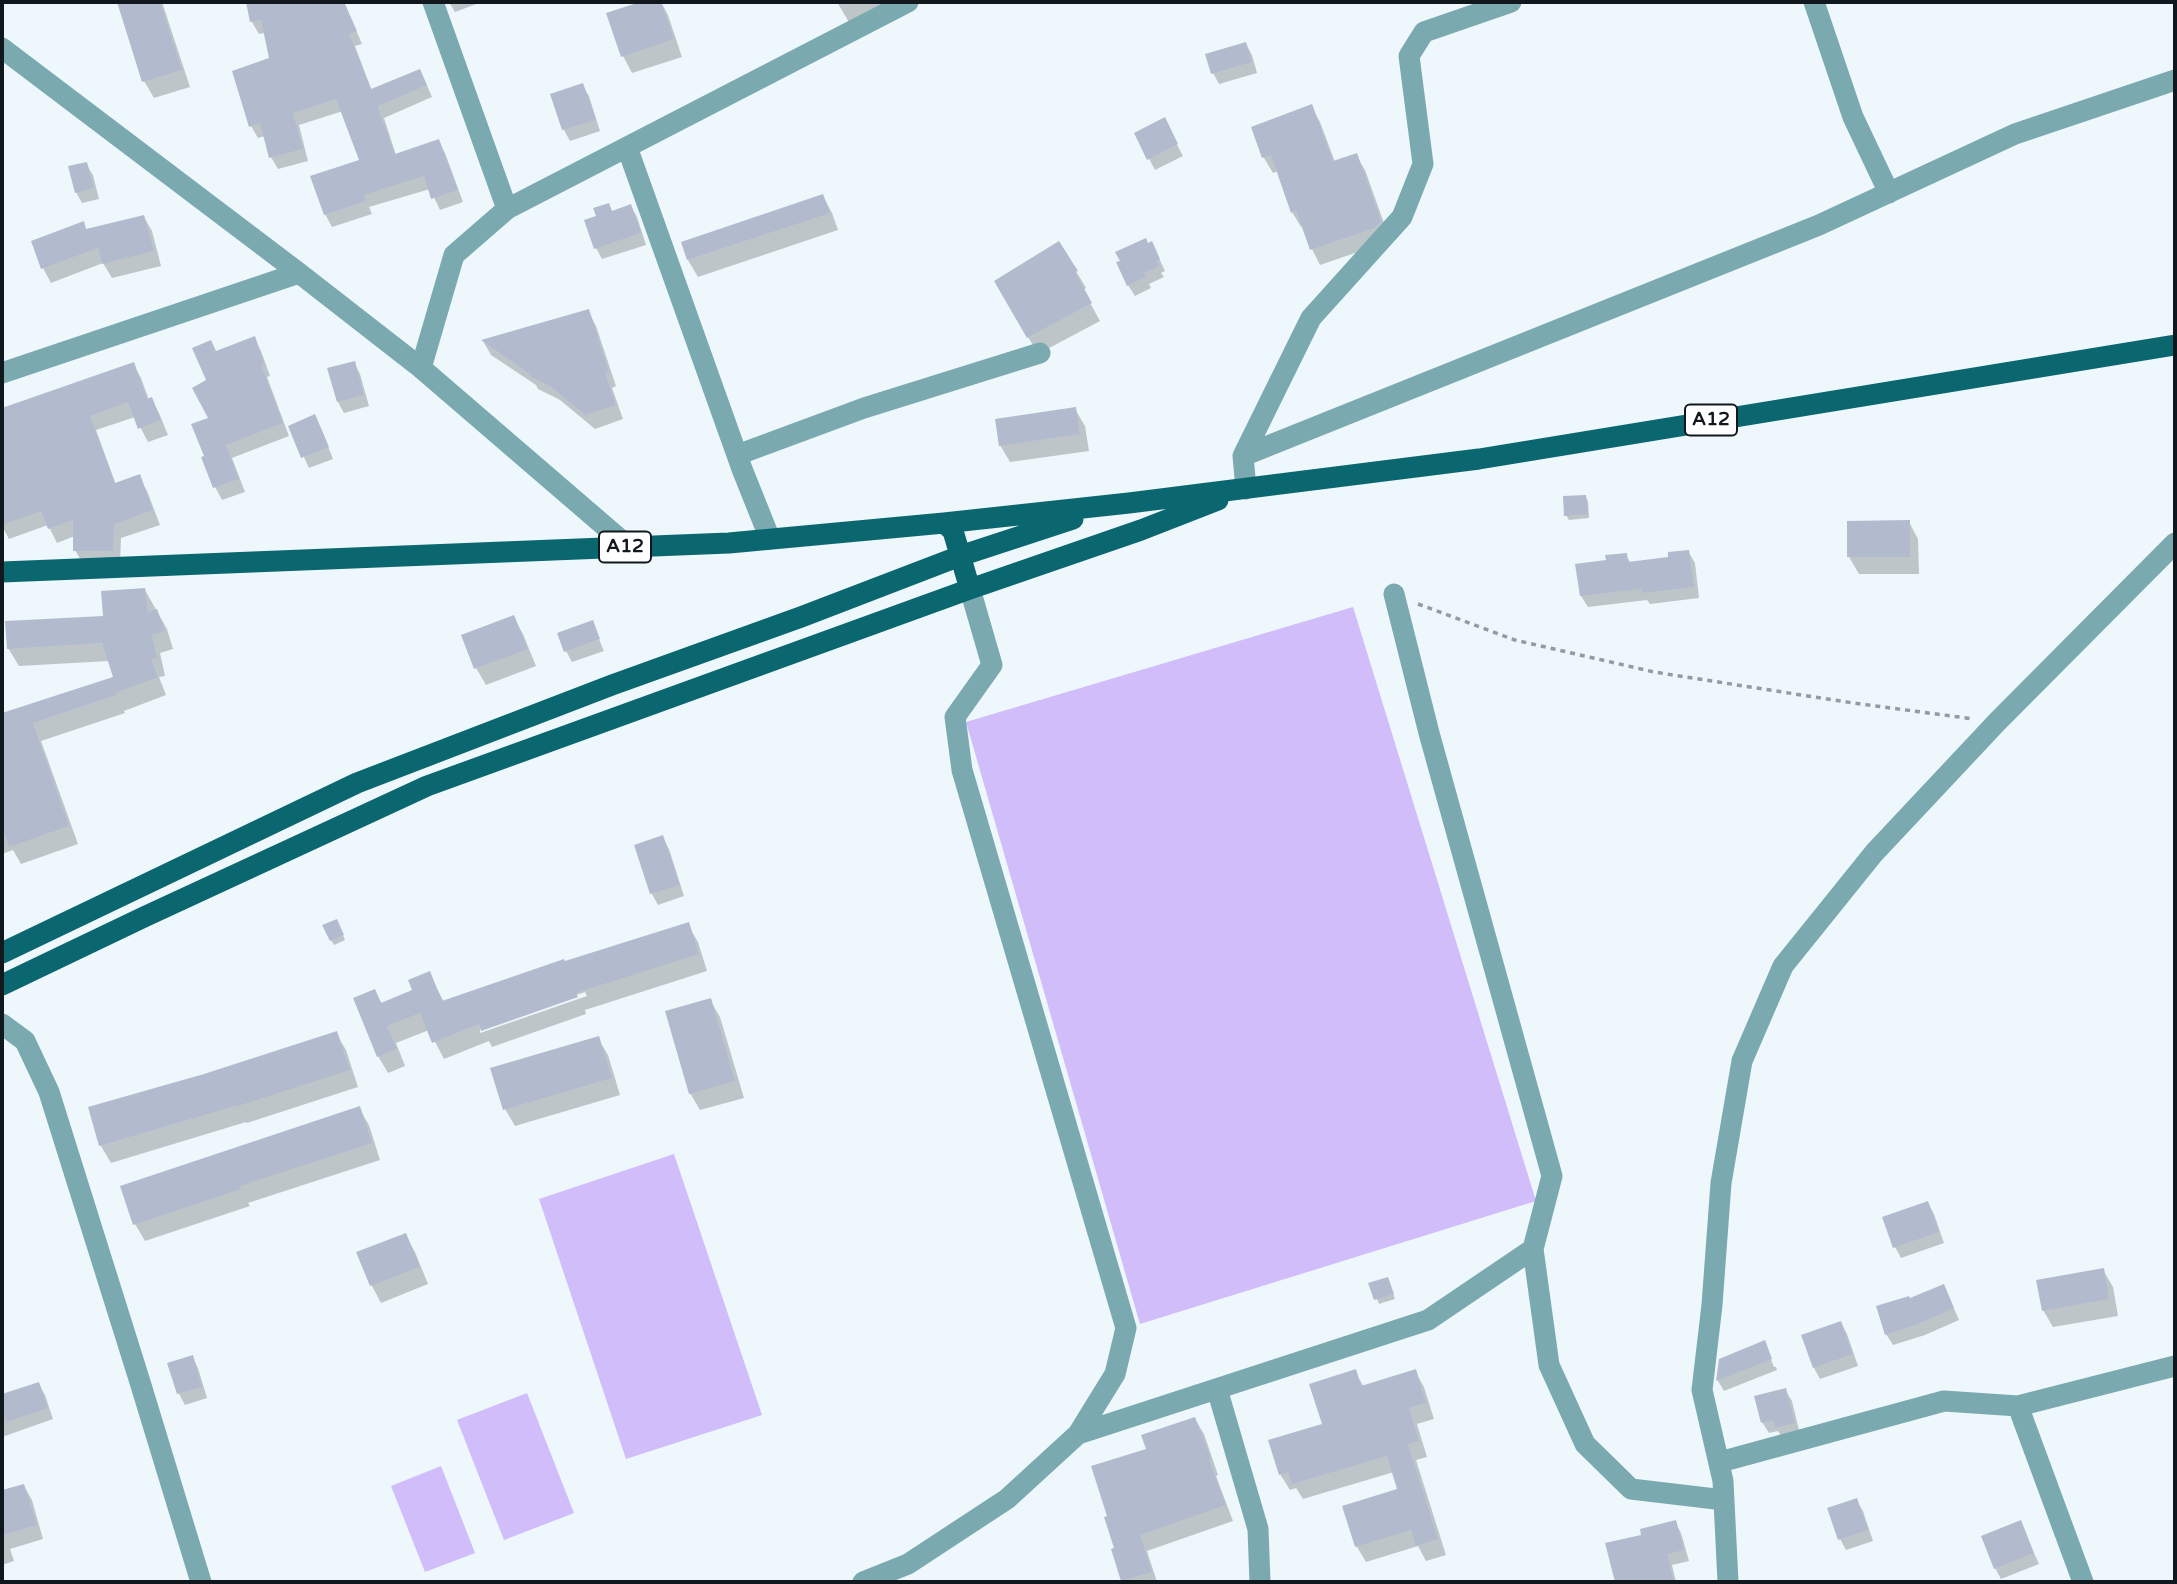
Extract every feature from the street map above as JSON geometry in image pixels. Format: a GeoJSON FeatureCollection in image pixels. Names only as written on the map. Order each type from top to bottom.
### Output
{"type":"FeatureCollection","features":[{"type":"Feature","properties":{"kind":"main road","name":"A12"},"geometry":{"type":"LineString","coordinates":[[2,572],[629,547],[770,539],[944,523],[1129,503],[1479,459],[2175,345]]}},
{"type":"Feature","properties":{"kind":"main road"},"geometry":{"type":"LineString","coordinates":[[2,985],[427,786],[970,589],[1141,530],[1246,489]]}},
{"type":"Feature","properties":{"kind":"main road"},"geometry":{"type":"LineString","coordinates":[[2,953],[357,783],[960,556],[1129,503]]}},
{"type":"Feature","properties":{"kind":"main road"},"geometry":{"type":"LineString","coordinates":[[944,523],[953,531],[970,589]]}},
{"type":"Feature","properties":{"kind":"street"},"geometry":{"type":"LineString","coordinates":[[433,2],[507,209]]}},
{"type":"Feature","properties":{"kind":"street"},"geometry":{"type":"LineString","coordinates":[[421,368],[454,255],[507,209],[908,2]]}},
{"type":"Feature","properties":{"kind":"street"},"geometry":{"type":"LineString","coordinates":[[1246,489],[1243,456],[1311,318],[1402,217],[1423,164],[1409,56],[1424,32],[1511,2]]}},
{"type":"Feature","properties":{"kind":"street"},"geometry":{"type":"LineString","coordinates":[[1814,2],[1853,117],[1889,193]]}},
{"type":"Feature","properties":{"kind":"street"},"geometry":{"type":"LineString","coordinates":[[2,48],[421,368],[629,547]]}},
{"type":"Feature","properties":{"kind":"street"},"geometry":{"type":"LineString","coordinates":[[1243,456],[1819,225],[2015,134],[2175,80]]}},
{"type":"Feature","properties":{"kind":"street"},"geometry":{"type":"LineString","coordinates":[[627,148],[737,455],[770,539]]}},
{"type":"Feature","properties":{"kind":"street"},"geometry":{"type":"LineString","coordinates":[[2,373],[299,273]]}},
{"type":"Feature","properties":{"kind":"street"},"geometry":{"type":"LineString","coordinates":[[737,455],[864,408],[1040,353]]}},
{"type":"Feature","properties":{"kind":"street"},"geometry":{"type":"LineString","coordinates":[[1728,1582],[1720,1462],[1702,1390],[1712,1305],[1721,1183],[1742,1061],[1783,966],[1874,853],[1997,722],[2175,543]]}},
{"type":"Feature","properties":{"kind":"street"},"geometry":{"type":"LineString","coordinates":[[863,1582],[908,1564],[1007,1499],[1078,1434],[1115,1374],[1126,1328],[962,770],[955,718],[992,665],[970,589]]}},
{"type":"Feature","properties":{"kind":"street"},"geometry":{"type":"LineString","coordinates":[[1394,594],[1429,733],[1552,1176],[1534,1249],[1549,1365],[1585,1444],[1631,1489],[1724,1500]]}},
{"type":"Feature","properties":{"kind":"street"},"geometry":{"type":"LineString","coordinates":[[2,1024],[25,1041],[50,1092],[201,1582]]}},
{"type":"Feature","properties":{"kind":"street"},"geometry":{"type":"LineString","coordinates":[[1078,1434],[1428,1320],[1534,1249]]}},
{"type":"Feature","properties":{"kind":"street"},"geometry":{"type":"LineString","coordinates":[[1720,1462],[1944,1401],[2018,1406],[2175,1366]]}},
{"type":"Feature","properties":{"kind":"street"},"geometry":{"type":"LineString","coordinates":[[1217,1389],[1258,1529],[1260,1582]]}},
{"type":"Feature","properties":{"kind":"street"},"geometry":{"type":"LineString","coordinates":[[2018,1406],[2082,1582]]}},
{"type":"Feature","properties":{"kind":"path"},"geometry":{"type":"LineString","coordinates":[[1394,594],[1515,640],[1654,672],[1997,722]]}},
{"type":"Feature","properties":{"kind":"shaded area"},"geometry":{"type":"Polygon","coordinates":[[[1353,607],[1536,1201],[1140,1324],[966,722],[1353,607]]]}},
{"type":"Feature","properties":{"kind":"shaded area"},"geometry":{"type":"Polygon","coordinates":[[[674,1154],[762,1415],[626,1459],[539,1199],[674,1154]]]}},
{"type":"Feature","properties":{"kind":"shaded area"},"geometry":{"type":"Polygon","coordinates":[[[527,1393],[574,1513],[504,1540],[457,1420],[527,1393]]]}},
{"type":"Feature","properties":{"kind":"shaded area"},"geometry":{"type":"Polygon","coordinates":[[[441,1466],[475,1553],[425,1572],[391,1486],[441,1466]]]}},
{"type":"Feature","properties":{"kind":"building"},"geometry":{"type":"Polygon","coordinates":[[[117,2],[160,2],[182,70],[142,82],[117,2]]]}},
{"type":"Feature","properties":{"kind":"building"},"geometry":{"type":"Polygon","coordinates":[[[246,2],[344,2],[357,31],[349,34],[371,89],[420,69],[427,85],[378,108],[395,154],[439,139],[458,190],[431,199],[424,176],[364,195],[366,201],[324,215],[310,176],[359,160],[336,99],[293,113],[303,149],[269,158],[260,123],[249,127],[232,71],[269,58],[261,20],[250,22],[246,2]]]}},
{"type":"Feature","properties":{"kind":"building"},"geometry":{"type":"Polygon","coordinates":[[[640,2],[661,2],[674,39],[621,57],[606,13],[640,2]]]}},
{"type":"Feature","properties":{"kind":"building"},"geometry":{"type":"Polygon","coordinates":[[[1246,42],[1252,62],[1211,74],[1205,54],[1246,42]]]}},
{"type":"Feature","properties":{"kind":"building"},"geometry":{"type":"Polygon","coordinates":[[[583,83],[596,120],[562,130],[550,94],[583,83]]]}},
{"type":"Feature","properties":{"kind":"building"},"geometry":{"type":"Polygon","coordinates":[[[1312,104],[1333,161],[1357,153],[1381,221],[1375,228],[1310,250],[1296,210],[1291,213],[1271,155],[1262,158],[1251,127],[1312,104]]]}},
{"type":"Feature","properties":{"kind":"building"},"geometry":{"type":"Polygon","coordinates":[[[1165,117],[1178,144],[1147,160],[1134,133],[1165,117]]]}},
{"type":"Feature","properties":{"kind":"building"},"geometry":{"type":"Polygon","coordinates":[[[87,162],[94,188],[75,193],[68,166],[87,162]]]}},
{"type":"Feature","properties":{"kind":"building"},"geometry":{"type":"Polygon","coordinates":[[[823,194],[830,213],[687,260],[681,242],[823,194]]]}},
{"type":"Feature","properties":{"kind":"building"},"geometry":{"type":"Polygon","coordinates":[[[609,203],[612,211],[631,204],[641,233],[594,249],[584,220],[596,216],[593,208],[609,203]]]}},
{"type":"Feature","properties":{"kind":"building"},"geometry":{"type":"Polygon","coordinates":[[[144,215],[154,251],[102,264],[98,248],[41,269],[31,241],[84,221],[86,229],[144,215]]]}},
{"type":"Feature","properties":{"kind":"building"},"geometry":{"type":"Polygon","coordinates":[[[1146,238],[1148,243],[1152,241],[1160,259],[1157,261],[1159,266],[1144,273],[1146,277],[1127,286],[1116,262],[1120,261],[1115,252],[1146,238]]]}},
{"type":"Feature","properties":{"kind":"building"},"geometry":{"type":"Polygon","coordinates":[[[1059,241],[1078,271],[1075,272],[1092,303],[1027,338],[994,281],[1059,241]]]}},
{"type":"Feature","properties":{"kind":"building"},"geometry":{"type":"Polygon","coordinates":[[[589,309],[609,372],[605,373],[616,405],[585,415],[550,386],[528,375],[530,374],[481,340],[589,309]]]}},
{"type":"Feature","properties":{"kind":"building"},"geometry":{"type":"Polygon","coordinates":[[[255,336],[264,363],[261,364],[283,423],[226,445],[239,479],[213,488],[191,424],[208,418],[192,388],[206,380],[192,348],[211,340],[216,351],[255,336]]]}},
{"type":"Feature","properties":{"kind":"building"},"geometry":{"type":"Polygon","coordinates":[[[355,361],[364,395],[337,402],[327,368],[355,361]]]}},
{"type":"Feature","properties":{"kind":"building"},"geometry":{"type":"Polygon","coordinates":[[[134,362],[147,399],[152,397],[161,420],[138,429],[128,402],[90,416],[115,483],[140,474],[153,510],[114,524],[113,551],[73,551],[73,520],[48,529],[41,511],[2,525],[2,408],[134,362]]]}},
{"type":"Feature","properties":{"kind":"building"},"geometry":{"type":"Polygon","coordinates":[[[1076,407],[1080,434],[999,446],[995,419],[1076,407]]]}},
{"type":"Feature","properties":{"kind":"building"},"geometry":{"type":"Polygon","coordinates":[[[315,414],[329,447],[301,458],[288,426],[315,414]]]}},
{"type":"Feature","properties":{"kind":"building"},"geometry":{"type":"Polygon","coordinates":[[[1586,495],[1588,514],[1564,516],[1563,496],[1586,495]]]}},
{"type":"Feature","properties":{"kind":"building"},"geometry":{"type":"Polygon","coordinates":[[[1910,520],[1910,557],[1847,557],[1847,521],[1910,520]]]}},
{"type":"Feature","properties":{"kind":"building"},"geometry":{"type":"Polygon","coordinates":[[[1689,550],[1694,587],[1642,593],[1641,589],[1580,596],[1575,564],[1606,560],[1605,555],[1627,553],[1628,562],[1668,557],[1668,552],[1689,550]]]}},
{"type":"Feature","properties":{"kind":"building"},"geometry":{"type":"Polygon","coordinates":[[[145,588],[148,612],[157,609],[165,631],[152,635],[157,658],[151,659],[158,677],[115,693],[116,695],[33,723],[69,826],[9,847],[2,826],[2,713],[113,677],[102,643],[7,649],[5,621],[103,616],[101,591],[145,588]]]}},
{"type":"Feature","properties":{"kind":"building"},"geometry":{"type":"Polygon","coordinates":[[[514,615],[528,649],[474,669],[461,635],[514,615]]]}},
{"type":"Feature","properties":{"kind":"building"},"geometry":{"type":"Polygon","coordinates":[[[593,620],[600,639],[564,652],[557,633],[593,620]]]}},
{"type":"Feature","properties":{"kind":"building"},"geometry":{"type":"Polygon","coordinates":[[[663,835],[680,885],[650,894],[634,845],[663,835]]]}},
{"type":"Feature","properties":{"kind":"building"},"geometry":{"type":"Polygon","coordinates":[[[337,919],[344,935],[330,941],[322,925],[337,919]]]}},
{"type":"Feature","properties":{"kind":"building"},"geometry":{"type":"Polygon","coordinates":[[[689,922],[699,954],[576,993],[578,997],[481,1031],[479,1024],[432,1043],[420,1013],[387,1026],[397,1049],[377,1057],[353,998],[375,989],[381,1003],[412,990],[408,980],[430,971],[442,1001],[564,959],[565,961],[689,922]]]}},
{"type":"Feature","properties":{"kind":"building"},"geometry":{"type":"Polygon","coordinates":[[[711,998],[735,1081],[689,1094],[665,1011],[711,998]]]}},
{"type":"Feature","properties":{"kind":"building"},"geometry":{"type":"Polygon","coordinates":[[[337,1031],[350,1070],[99,1146],[88,1107],[204,1074],[337,1031]]]}},
{"type":"Feature","properties":{"kind":"building"},"geometry":{"type":"Polygon","coordinates":[[[599,1036],[612,1078],[503,1110],[490,1068],[599,1036]]]}},
{"type":"Feature","properties":{"kind":"building"},"geometry":{"type":"Polygon","coordinates":[[[360,1106],[372,1143],[240,1186],[241,1189],[133,1225],[120,1186],[360,1106]]]}},
{"type":"Feature","properties":{"kind":"building"},"geometry":{"type":"Polygon","coordinates":[[[1928,1201],[1939,1232],[1893,1248],[1882,1217],[1928,1201]]]}},
{"type":"Feature","properties":{"kind":"building"},"geometry":{"type":"Polygon","coordinates":[[[406,1233],[420,1267],[370,1286],[356,1252],[406,1233]]]}},
{"type":"Feature","properties":{"kind":"building"},"geometry":{"type":"Polygon","coordinates":[[[2104,1268],[2109,1299],[2042,1311],[2036,1280],[2104,1268]]]}},
{"type":"Feature","properties":{"kind":"building"},"geometry":{"type":"Polygon","coordinates":[[[1388,1277],[1394,1294],[1374,1300],[1368,1283],[1388,1277]]]}},
{"type":"Feature","properties":{"kind":"building"},"geometry":{"type":"Polygon","coordinates":[[[1944,1284],[1954,1308],[1885,1335],[1876,1306],[1909,1296],[1910,1298],[1944,1284]]]}},
{"type":"Feature","properties":{"kind":"building"},"geometry":{"type":"Polygon","coordinates":[[[1841,1321],[1853,1354],[1813,1368],[1801,1335],[1841,1321]]]}},
{"type":"Feature","properties":{"kind":"building"},"geometry":{"type":"Polygon","coordinates":[[[1765,1340],[1772,1359],[1716,1381],[1719,1359],[1765,1340]]]}},
{"type":"Feature","properties":{"kind":"building"},"geometry":{"type":"Polygon","coordinates":[[[193,1355],[202,1387],[177,1394],[167,1363],[193,1355]]]}},
{"type":"Feature","properties":{"kind":"building"},"geometry":{"type":"Polygon","coordinates":[[[1356,1369],[1361,1386],[1416,1369],[1426,1403],[1409,1408],[1419,1441],[1408,1444],[1438,1539],[1416,1546],[1411,1530],[1355,1547],[1342,1506],[1397,1489],[1387,1456],[1292,1484],[1288,1472],[1279,1475],[1268,1440],[1322,1424],[1309,1384],[1356,1369]]]}},
{"type":"Feature","properties":{"kind":"building"},"geometry":{"type":"Polygon","coordinates":[[[39,1382],[48,1408],[6,1422],[2,1409],[2,1394],[39,1382]]]}},
{"type":"Feature","properties":{"kind":"building"},"geometry":{"type":"Polygon","coordinates":[[[1786,1388],[1795,1423],[1775,1428],[1773,1420],[1761,1423],[1754,1396],[1786,1388]]]}},
{"type":"Feature","properties":{"kind":"building"},"geometry":{"type":"Polygon","coordinates":[[[1195,1417],[1226,1505],[1140,1535],[1152,1572],[1121,1581],[1104,1517],[1107,1516],[1091,1466],[1146,1449],[1141,1435],[1195,1417]]]}},
{"type":"Feature","properties":{"kind":"building"},"geometry":{"type":"Polygon","coordinates":[[[24,1484],[37,1525],[2,1535],[2,1490],[24,1484]]]}},
{"type":"Feature","properties":{"kind":"building"},"geometry":{"type":"Polygon","coordinates":[[[1857,1498],[1868,1530],[1838,1540],[1827,1508],[1857,1498]]]}},
{"type":"Feature","properties":{"kind":"building"},"geometry":{"type":"Polygon","coordinates":[[[1676,1520],[1684,1550],[1667,1554],[1674,1582],[1615,1582],[1605,1543],[1641,1535],[1640,1529],[1676,1520]]]}},
{"type":"Feature","properties":{"kind":"building"},"geometry":{"type":"Polygon","coordinates":[[[2021,1520],[2034,1553],[1994,1569],[1981,1536],[2021,1520]]]}}]}
